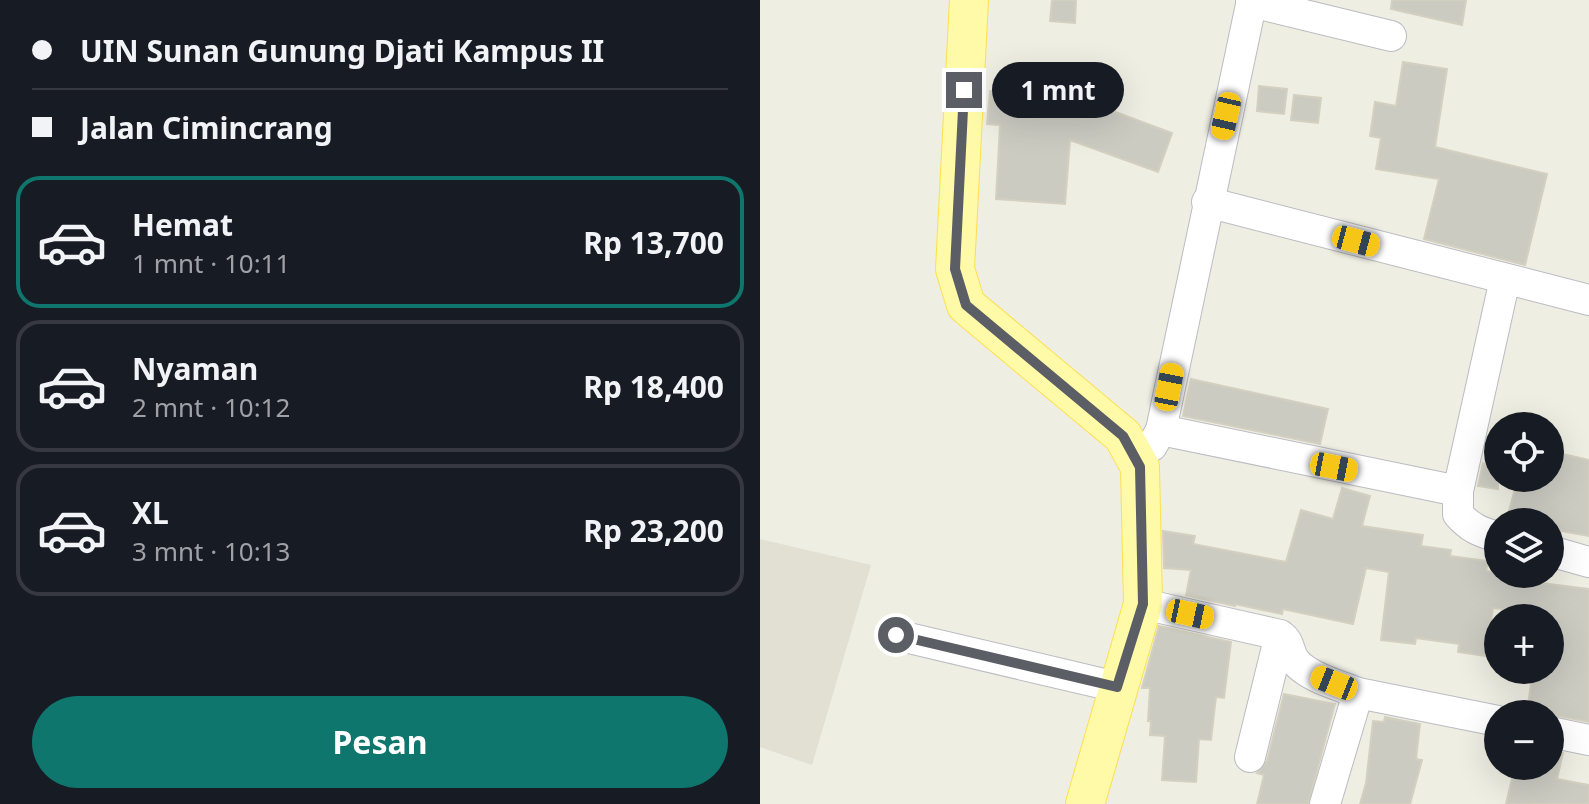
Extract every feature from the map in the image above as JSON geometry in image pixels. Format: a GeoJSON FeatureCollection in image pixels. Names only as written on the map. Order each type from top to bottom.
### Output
{"type":"FeatureCollection","features":[{"type":"Feature","properties":{"kind":"main road"},"geometry":{"type":"LineString","coordinates":[[969,0],[955,269],[966,305],[1123,436],[1140,467],[1143,604],[1085,804]]}},
{"type":"Feature","properties":{"kind":"street"},"geometry":{"type":"LineString","coordinates":[[1140,467],[1161,430],[1252,1],[1391,36]]}},
{"type":"Feature","properties":{"kind":"street"},"geometry":{"type":"LineString","coordinates":[[1207,202],[1589,300]]}},
{"type":"Feature","properties":{"kind":"street"},"geometry":{"type":"LineString","coordinates":[[1484,533],[1473,530],[1458,514],[1458,491],[1505,279]]}},
{"type":"Feature","properties":{"kind":"street"},"geometry":{"type":"LineString","coordinates":[[1161,430],[1458,491]]}},
{"type":"Feature","properties":{"kind":"street"},"geometry":{"type":"LineString","coordinates":[[1564,555],[1589,562]]}},
{"type":"Feature","properties":{"kind":"street"},"geometry":{"type":"LineString","coordinates":[[1143,604],[1280,635],[1288,640],[1294,660],[1311,673],[1358,693],[1484,718]]}},
{"type":"Feature","properties":{"kind":"street"},"geometry":{"type":"LineString","coordinates":[[896,635],[1117,687]]}},
{"type":"Feature","properties":{"kind":"street"},"geometry":{"type":"LineString","coordinates":[[1250,757],[1280,635]]}},
{"type":"Feature","properties":{"kind":"street"},"geometry":{"type":"LineString","coordinates":[[1325,804],[1358,693]]}},
{"type":"Feature","properties":{"kind":"street"},"geometry":{"type":"LineString","coordinates":[[1564,735],[1589,740]]}},
{"type":"Feature","properties":{"kind":"shaded area"},"geometry":{"type":"Polygon","coordinates":[[[760,539],[871,565],[812,765],[760,747],[760,539]]]}},
{"type":"Feature","properties":{"kind":"building"},"geometry":{"type":"Polygon","coordinates":[[[1052,0],[1076,0],[1075,23],[1050,21],[1052,0]]]}},
{"type":"Feature","properties":{"kind":"building"},"geometry":{"type":"Polygon","coordinates":[[[1392,0],[1466,0],[1462,25],[1391,9],[1392,0]]]}},
{"type":"Feature","properties":{"kind":"building"},"geometry":{"type":"Polygon","coordinates":[[[1403,62],[1447,69],[1435,147],[1547,174],[1525,265],[1424,239],[1439,179],[1376,169],[1381,138],[1370,136],[1375,102],[1396,106],[1403,62]]]}},
{"type":"Feature","properties":{"kind":"building"},"geometry":{"type":"Polygon","coordinates":[[[1259,86],[1287,89],[1284,114],[1257,111],[1259,86]]]}},
{"type":"Feature","properties":{"kind":"building"},"geometry":{"type":"Polygon","coordinates":[[[990,91],[1060,95],[1062,92],[1172,133],[1158,172],[1070,140],[1065,204],[996,199],[1000,125],[987,124],[990,91]]]}},
{"type":"Feature","properties":{"kind":"building"},"geometry":{"type":"Polygon","coordinates":[[[1294,95],[1321,98],[1318,123],[1291,120],[1294,95]]]}},
{"type":"Feature","properties":{"kind":"building"},"geometry":{"type":"Polygon","coordinates":[[[1191,379],[1328,409],[1320,444],[1183,416],[1191,379]]]}},
{"type":"Feature","properties":{"kind":"building"},"geometry":{"type":"Polygon","coordinates":[[[1564,454],[1589,460],[1589,536],[1564,532],[1564,508],[1510,508],[1514,492],[1564,492],[1564,454]]]}},
{"type":"Feature","properties":{"kind":"building"},"geometry":{"type":"Polygon","coordinates":[[[1483,463],[1484,463],[1484,487],[1478,486],[1483,463]]]}},
{"type":"Feature","properties":{"kind":"building"},"geometry":{"type":"Polygon","coordinates":[[[1342,488],[1370,496],[1362,526],[1423,535],[1421,546],[1451,550],[1450,556],[1484,560],[1484,588],[1564,586],[1589,589],[1589,722],[1564,717],[1564,700],[1529,700],[1531,684],[1564,684],[1564,604],[1484,604],[1484,656],[1458,652],[1459,644],[1416,638],[1415,644],[1381,640],[1389,572],[1366,568],[1353,624],[1283,609],[1282,614],[1186,595],[1191,570],[1164,568],[1163,531],[1195,536],[1193,544],[1286,562],[1301,510],[1333,519],[1342,488]]]}},
{"type":"Feature","properties":{"kind":"building"},"geometry":{"type":"Polygon","coordinates":[[[1159,626],[1231,642],[1224,698],[1216,697],[1211,740],[1199,739],[1196,782],[1162,780],[1165,736],[1150,735],[1150,688],[1142,688],[1159,626]]]}},
{"type":"Feature","properties":{"kind":"building"},"geometry":{"type":"Polygon","coordinates":[[[1284,694],[1335,704],[1308,804],[1257,804],[1264,775],[1257,773],[1267,761],[1284,694]]]}},
{"type":"Feature","properties":{"kind":"building"},"geometry":{"type":"Polygon","coordinates":[[[1385,717],[1420,724],[1416,759],[1422,760],[1410,804],[1360,804],[1366,783],[1373,721],[1384,722],[1385,717]]]}},
{"type":"Feature","properties":{"kind":"building"},"geometry":{"type":"Polygon","coordinates":[[[1512,780],[1562,780],[1589,785],[1589,804],[1506,804],[1512,780]]]}},
{"type":"Feature","properties":{"kind":"route"},"geometry":{"type":"LineString","coordinates":[[896,635],[1117,687],[1143,604],[1140,467],[1123,436],[966,305],[955,269],[964,90]]}}]}
